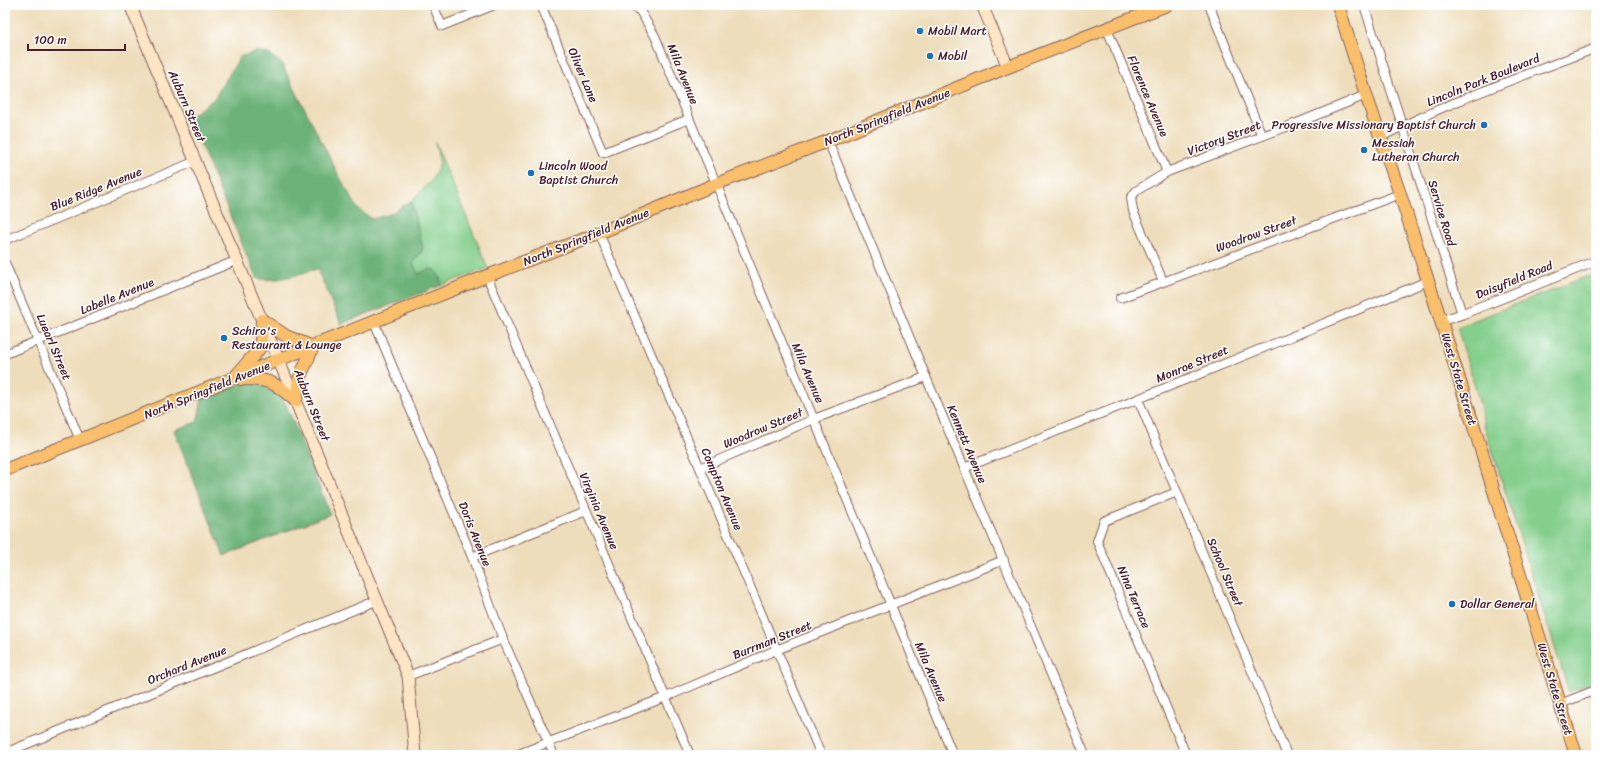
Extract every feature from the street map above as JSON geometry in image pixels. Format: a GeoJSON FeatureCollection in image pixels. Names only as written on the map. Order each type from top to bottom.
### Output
{"type":"FeatureCollection","features":[{"type":"Feature","properties":{"kind":"main road","name":"Auburn Street"},"geometry":{"type":"LineString","coordinates":[[130,5],[280,361],[408,676],[415,755]]}},
{"type":"Feature","properties":{"kind":"main road"},"geometry":{"type":"LineString","coordinates":[[982,5],[1008,67]]}},
{"type":"Feature","properties":{"kind":"main road","name":"North Springfield Avenue"},"geometry":{"type":"LineString","coordinates":[[5,470],[280,361],[487,276],[599,233],[716,184],[828,141],[1008,67],[1167,5]]}},
{"type":"Feature","properties":{"kind":"main road","name":"West State Street"},"geometry":{"type":"LineString","coordinates":[[1338,5],[1366,96],[1381,137],[1441,321],[1576,755]]}},
{"type":"Feature","properties":{"kind":"main road"},"geometry":{"type":"LineString","coordinates":[[262,320],[286,336],[313,347],[300,375],[296,401]]}},
{"type":"Feature","properties":{"kind":"main road"},"geometry":{"type":"LineString","coordinates":[[234,379],[259,349],[262,320]]}},
{"type":"Feature","properties":{"kind":"main road"},"geometry":{"type":"LineString","coordinates":[[234,379],[267,380],[279,386],[296,401]]}},
{"type":"Feature","properties":{"kind":"street"},"geometry":{"type":"LineString","coordinates":[[433,5],[442,26],[494,5]]}},
{"type":"Feature","properties":{"kind":"street","name":"Oliver Lane"},"geometry":{"type":"LineString","coordinates":[[541,5],[603,154],[688,119]]}},
{"type":"Feature","properties":{"kind":"street","name":"Mila Avenue"},"geometry":{"type":"LineString","coordinates":[[631,5],[640,11],[655,36],[688,119],[953,755]]}},
{"type":"Feature","properties":{"kind":"street"},"geometry":{"type":"LineString","coordinates":[[1209,5],[1262,136]]}},
{"type":"Feature","properties":{"kind":"street","name":"Service Road"},"geometry":{"type":"LineString","coordinates":[[1364,5],[1462,314]]}},
{"type":"Feature","properties":{"kind":"street","name":"Florence Avenue"},"geometry":{"type":"LineString","coordinates":[[1107,28],[1168,172]]}},
{"type":"Feature","properties":{"kind":"street","name":"Lincoln Park Boulevard"},"geometry":{"type":"LineString","coordinates":[[1381,137],[1450,105],[1596,48]]}},
{"type":"Feature","properties":{"kind":"street","name":"Victory Street"},"geometry":{"type":"LineString","coordinates":[[1163,281],[1133,211],[1131,198],[1136,191],[1168,172],[1366,96]]}},
{"type":"Feature","properties":{"kind":"street","name":"Kennett Avenue"},"geometry":{"type":"LineString","coordinates":[[828,141],[1085,755]]}},
{"type":"Feature","properties":{"kind":"street","name":"Blue Ridge Avenue"},"geometry":{"type":"LineString","coordinates":[[5,240],[196,161]]}},
{"type":"Feature","properties":{"kind":"street","name":"Woodrow Street"},"geometry":{"type":"LineString","coordinates":[[1120,298],[1400,194]]}},
{"type":"Feature","properties":{"kind":"street","name":"Compton Avenue"},"geometry":{"type":"LineString","coordinates":[[599,233],[821,755]]}},
{"type":"Feature","properties":{"kind":"street","name":"Labelle Avenue"},"geometry":{"type":"LineString","coordinates":[[5,354],[238,260]]}},
{"type":"Feature","properties":{"kind":"street","name":"Daisyfield Road"},"geometry":{"type":"LineString","coordinates":[[1441,321],[1596,261]]}},
{"type":"Feature","properties":{"kind":"street","name":"Luearl Street"},"geometry":{"type":"LineString","coordinates":[[5,263],[80,440]]}},
{"type":"Feature","properties":{"kind":"street","name":"Virginia Avenue"},"geometry":{"type":"LineString","coordinates":[[487,276],[690,755]]}},
{"type":"Feature","properties":{"kind":"street","name":"Monroe Street"},"geometry":{"type":"LineString","coordinates":[[964,468],[1428,281]]}},
{"type":"Feature","properties":{"kind":"street","name":"Doris Avenue"},"geometry":{"type":"LineString","coordinates":[[374,322],[472,557],[503,639],[554,755]]}},
{"type":"Feature","properties":{"kind":"street","name":"Woodrow Street"},"geometry":{"type":"LineString","coordinates":[[700,468],[814,419],[926,377]]}},
{"type":"Feature","properties":{"kind":"street","name":"School Street"},"geometry":{"type":"LineString","coordinates":[[1138,399],[1287,755]]}},
{"type":"Feature","properties":{"kind":"street","name":"Nina Terrace"},"geometry":{"type":"LineString","coordinates":[[1177,492],[1104,521],[1097,541],[1186,755]]}},
{"type":"Feature","properties":{"kind":"street"},"geometry":{"type":"LineString","coordinates":[[472,557],[586,511]]}},
{"type":"Feature","properties":{"kind":"street","name":"Burrman Street"},"geometry":{"type":"LineString","coordinates":[[516,755],[666,697],[776,650],[1004,560]]}},
{"type":"Feature","properties":{"kind":"street","name":"Orchard Avenue"},"geometry":{"type":"LineString","coordinates":[[5,753],[378,600]]}},
{"type":"Feature","properties":{"kind":"street"},"geometry":{"type":"LineString","coordinates":[[408,676],[503,639]]}},
{"type":"Feature","properties":{"kind":"street"},"geometry":{"type":"LineString","coordinates":[[1560,704],[1596,690]]}},
{"type":"Feature","properties":{"kind":"green space"},"geometry":{"type":"Polygon","coordinates":[[[257,51],[269,54],[282,64],[339,176],[358,209],[372,219],[390,214],[411,201],[423,249],[413,263],[418,274],[430,269],[437,271],[442,285],[341,324],[317,269],[279,279],[256,278],[189,117],[214,99],[240,57],[257,51]]]}},
{"type":"Feature","properties":{"kind":"green space"},"geometry":{"type":"Polygon","coordinates":[[[435,142],[488,268],[442,285],[437,271],[430,269],[418,274],[413,263],[423,249],[411,201],[432,180],[440,163],[435,142]]]}},
{"type":"Feature","properties":{"kind":"green space"},"geometry":{"type":"Polygon","coordinates":[[[1596,273],[1596,681],[1569,692],[1485,428],[1479,401],[1457,327],[1596,273]]]}},
{"type":"Feature","properties":{"kind":"green space"},"geometry":{"type":"Polygon","coordinates":[[[243,383],[254,383],[272,388],[286,404],[330,514],[224,556],[174,430],[197,422],[202,399],[243,383]]]}},
{"type":"Feature","properties":{"kind":"place","name":"Mobil Mart"},"geometry":{"type":"Point","coordinates":[920,31]}},
{"type":"Feature","properties":{"kind":"place","name":"Mobil"},"geometry":{"type":"Point","coordinates":[930,56]}},
{"type":"Feature","properties":{"kind":"place","name":"Progressive Missionary Baptist Church"},"geometry":{"type":"Point","coordinates":[1484,125]}},
{"type":"Feature","properties":{"kind":"place","name":"Messiah Lutheran Church"},"geometry":{"type":"Point","coordinates":[1364,150]}},
{"type":"Feature","properties":{"kind":"place","name":"Lincoln Wood Baptist Church"},"geometry":{"type":"Point","coordinates":[531,173]}},
{"type":"Feature","properties":{"kind":"place","name":"Schiro's Restaurant & Lounge"},"geometry":{"type":"Point","coordinates":[224,338]}},
{"type":"Feature","properties":{"kind":"place","name":"Dollar General"},"geometry":{"type":"Point","coordinates":[1452,604]}}]}
